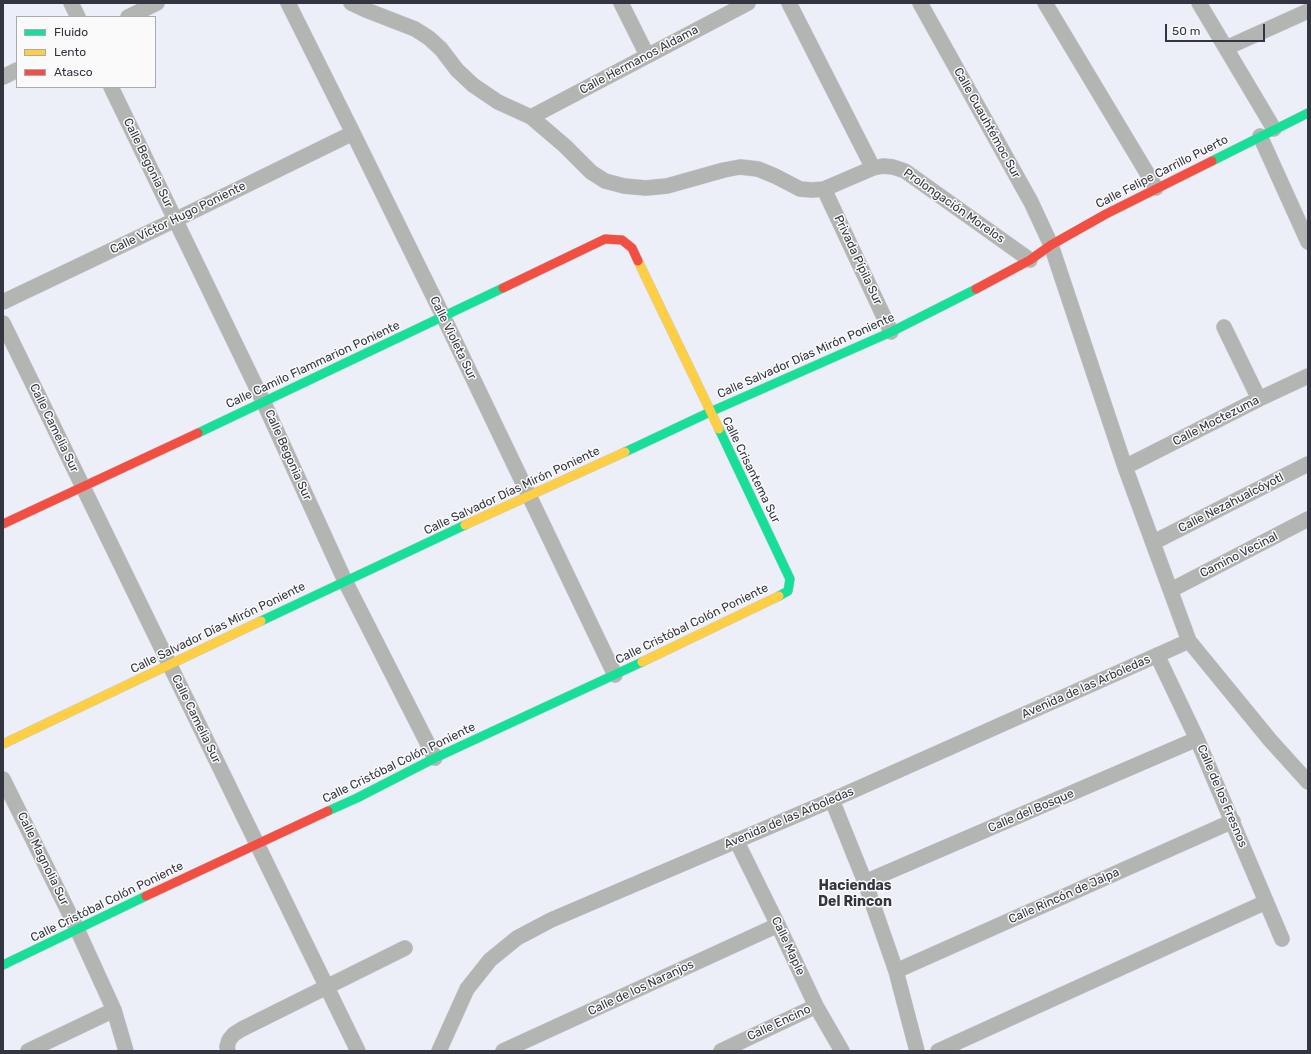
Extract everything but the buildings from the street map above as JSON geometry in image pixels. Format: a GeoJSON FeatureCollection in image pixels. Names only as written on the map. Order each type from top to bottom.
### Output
{"type":"FeatureCollection","features":[{"type":"Feature","properties":{"kind":"street"},"geometry":{"type":"LineString","coordinates":[[71,3],[78,16]]}},
{"type":"Feature","properties":{"kind":"street"},"geometry":{"type":"LineString","coordinates":[[130,16],[157,3]]}},
{"type":"Feature","properties":{"kind":"street","name":"Calle Violeta Sur"},"geometry":{"type":"LineString","coordinates":[[288,3],[443,316],[615,675]]}},
{"type":"Feature","properties":{"kind":"street"},"geometry":{"type":"LineString","coordinates":[[351,3],[415,30],[429,38],[442,49],[457,70],[473,85],[498,102],[531,117],[565,146],[591,172],[605,181],[624,186],[646,188],[667,186],[740,167],[758,169],[800,189],[824,189],[873,168],[788,3]]}},
{"type":"Feature","properties":{"kind":"street"},"geometry":{"type":"LineString","coordinates":[[621,3],[648,56]]}},
{"type":"Feature","properties":{"kind":"street","name":"Calle Hermanos Aldama"},"geometry":{"type":"LineString","coordinates":[[531,117],[748,3]]}},
{"type":"Feature","properties":{"kind":"street","name":"Calle Cuauhtémoc Sur"},"geometry":{"type":"LineString","coordinates":[[920,3],[1030,202],[1051,245],[1125,466],[1189,640],[1270,740],[1308,782]]}},
{"type":"Feature","properties":{"kind":"street"},"geometry":{"type":"LineString","coordinates":[[1044,3],[1156,188]]}},
{"type":"Feature","properties":{"kind":"street"},"geometry":{"type":"LineString","coordinates":[[1199,3],[1274,129]]}},
{"type":"Feature","properties":{"kind":"street"},"geometry":{"type":"LineString","coordinates":[[1226,48],[1308,11]]}},
{"type":"Feature","properties":{"kind":"street"},"geometry":{"type":"LineString","coordinates":[[3,77],[16,70]]}},
{"type":"Feature","properties":{"kind":"street","name":"Calle Begonia Sur"},"geometry":{"type":"LineString","coordinates":[[111,88],[263,401],[345,581],[434,758]]}},
{"type":"Feature","properties":{"kind":"street","name":"Calle Felipe Carrillo Puerto"},"geometry":{"type":"LineString","coordinates":[[1030,260],[1051,245],[1106,214],[1308,113]]}},
{"type":"Feature","properties":{"kind":"street","name":"Calle Víctor Hugo Poniente"},"geometry":{"type":"LineString","coordinates":[[3,302],[353,133]]}},
{"type":"Feature","properties":{"kind":"street"},"geometry":{"type":"LineString","coordinates":[[1260,136],[1308,242]]}},
{"type":"Feature","properties":{"kind":"street","name":"Prolongación Morelos"},"geometry":{"type":"LineString","coordinates":[[873,168],[883,166],[893,167],[905,171],[1030,260]]}},
{"type":"Feature","properties":{"kind":"street","name":"Privada Pípila Sur"},"geometry":{"type":"LineString","coordinates":[[824,189],[891,332]]}},
{"type":"Feature","properties":{"kind":"street","name":"Calle Camilo Flammarion Poniente"},"geometry":{"type":"LineString","coordinates":[[3,524],[605,240],[622,240],[632,248]]}},
{"type":"Feature","properties":{"kind":"street","name":"Calle Crisantema Sur"},"geometry":{"type":"LineString","coordinates":[[632,248],[787,572]]}},
{"type":"Feature","properties":{"kind":"street","name":"Calle Salvador Días Mirón Poniente"},"geometry":{"type":"LineString","coordinates":[[3,744],[345,581],[710,412],[891,332],[1030,260]]}},
{"type":"Feature","properties":{"kind":"street","name":"Calle Camelia Sur"},"geometry":{"type":"LineString","coordinates":[[3,323],[358,1051]]}},
{"type":"Feature","properties":{"kind":"street"},"geometry":{"type":"LineString","coordinates":[[1224,328],[1259,399]]}},
{"type":"Feature","properties":{"kind":"street","name":"Calle Moctezuma"},"geometry":{"type":"LineString","coordinates":[[1125,466],[1308,376]]}},
{"type":"Feature","properties":{"kind":"street","name":"Calle Nezahualcóyotl"},"geometry":{"type":"LineString","coordinates":[[1154,542],[1308,464]]}},
{"type":"Feature","properties":{"kind":"street","name":"Camino Vecinal"},"geometry":{"type":"LineString","coordinates":[[1170,590],[1308,519]]}},
{"type":"Feature","properties":{"kind":"street","name":"Calle Cristóbal Colón Poniente"},"geometry":{"type":"LineString","coordinates":[[3,965],[256,844],[357,798],[434,758],[615,675],[783,594],[788,591],[790,585],[790,579],[787,572]]}},
{"type":"Feature","properties":{"kind":"street","name":"Avenida de las Arboledas"},"geometry":{"type":"LineString","coordinates":[[439,1051],[468,989],[490,960],[517,938],[551,920],[832,800],[1189,640]]}},
{"type":"Feature","properties":{"kind":"street","name":"Calle de los Fresnos"},"geometry":{"type":"LineString","coordinates":[[1157,655],[1197,739],[1282,939]]}},
{"type":"Feature","properties":{"kind":"street","name":"Calle del Bosque"},"geometry":{"type":"LineString","coordinates":[[865,882],[1197,739]]}},
{"type":"Feature","properties":{"kind":"street","name":"Calle Magnolia Sur"},"geometry":{"type":"LineString","coordinates":[[3,779],[78,929],[114,1010],[126,1051]]}},
{"type":"Feature","properties":{"kind":"street"},"geometry":{"type":"LineString","coordinates":[[832,800],[865,882],[896,971],[917,1051]]}},
{"type":"Feature","properties":{"kind":"street","name":"Calle Rincón de Jalpa"},"geometry":{"type":"LineString","coordinates":[[896,971],[1233,821]]}},
{"type":"Feature","properties":{"kind":"street","name":"Calle Maple"},"geometry":{"type":"LineString","coordinates":[[736,840],[816,1006],[842,1051]]}},
{"type":"Feature","properties":{"kind":"street"},"geometry":{"type":"LineString","coordinates":[[938,1051],[1266,902]]}},
{"type":"Feature","properties":{"kind":"street","name":"Calle de los Naranjos"},"geometry":{"type":"LineString","coordinates":[[503,1051],[778,925]]}},
{"type":"Feature","properties":{"kind":"street"},"geometry":{"type":"LineString","coordinates":[[228,1051],[227,1047],[229,1040],[234,1034],[405,948]]}},
{"type":"Feature","properties":{"kind":"street","name":"Calle Encino"},"geometry":{"type":"LineString","coordinates":[[720,1051],[816,1006]]}},
{"type":"Feature","properties":{"kind":"street"},"geometry":{"type":"LineString","coordinates":[[28,1051],[114,1010]]}},
{"type":"Feature","properties":{"kind":"traffic: fast"},"geometry":{"type":"LineString","coordinates":[[1212,161],[1308,113]]}},
{"type":"Feature","properties":{"kind":"traffic: fast"},"geometry":{"type":"LineString","coordinates":[[198,433],[503,288]]}},
{"type":"Feature","properties":{"kind":"traffic: fast"},"geometry":{"type":"LineString","coordinates":[[625,452],[710,412],[891,332],[976,289]]}},
{"type":"Feature","properties":{"kind":"traffic: fast"},"geometry":{"type":"LineString","coordinates":[[719,429],[790,579],[788,591],[779,596]]}},
{"type":"Feature","properties":{"kind":"traffic: fast"},"geometry":{"type":"LineString","coordinates":[[261,621],[465,525]]}},
{"type":"Feature","properties":{"kind":"traffic: fast"},"geometry":{"type":"LineString","coordinates":[[328,811],[357,798],[435,758],[642,662]]}},
{"type":"Feature","properties":{"kind":"traffic: fast"},"geometry":{"type":"LineString","coordinates":[[3,965],[146,896]]}},
{"type":"Feature","properties":{"kind":"traffic: slow"},"geometry":{"type":"LineString","coordinates":[[638,261],[719,429]]}},
{"type":"Feature","properties":{"kind":"traffic: slow"},"geometry":{"type":"LineString","coordinates":[[465,525],[625,452]]}},
{"type":"Feature","properties":{"kind":"traffic: slow"},"geometry":{"type":"LineString","coordinates":[[642,662],[779,596]]}},
{"type":"Feature","properties":{"kind":"traffic: slow"},"geometry":{"type":"LineString","coordinates":[[3,744],[261,621]]}},
{"type":"Feature","properties":{"kind":"traffic: jam"},"geometry":{"type":"LineString","coordinates":[[976,289],[1030,260],[1051,245],[1106,214],[1212,161]]}},
{"type":"Feature","properties":{"kind":"traffic: jam"},"geometry":{"type":"LineString","coordinates":[[503,288],[605,239],[622,240],[632,248],[638,261]]}},
{"type":"Feature","properties":{"kind":"traffic: jam"},"geometry":{"type":"LineString","coordinates":[[3,524],[198,433]]}},
{"type":"Feature","properties":{"kind":"traffic: jam"},"geometry":{"type":"LineString","coordinates":[[146,896],[328,811]]}},
{"type":"Feature","properties":{"kind":"district","name":"Haciendas Del Rincon"},"geometry":{"type":"Point","coordinates":[855,894]}}]}
